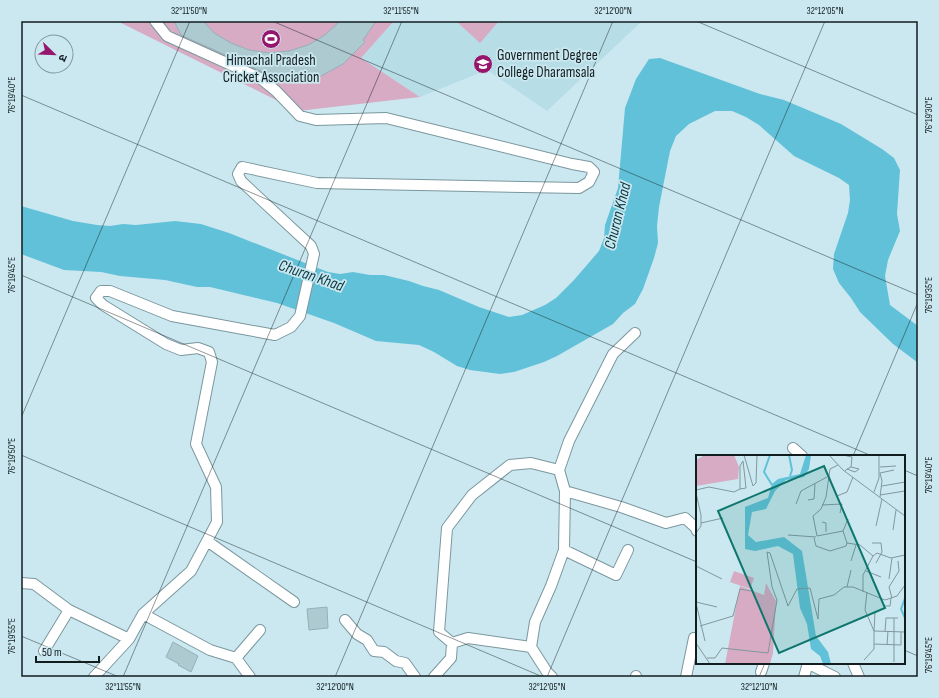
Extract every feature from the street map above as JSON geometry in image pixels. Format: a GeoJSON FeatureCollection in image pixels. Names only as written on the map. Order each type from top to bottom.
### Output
{"type":"FeatureCollection","features":[{"type":"Feature","properties":{"kind":"street"},"geometry":{"type":"LineString","coordinates":[[94,677],[129,639],[143,614],[191,571],[216,522],[216,486],[196,444],[212,362],[209,352],[198,348],[181,350],[166,344],[103,305],[96,298],[101,291],[110,291],[172,316],[275,335],[291,328],[300,316],[314,254],[311,246],[241,182],[238,174],[242,167],[317,183],[571,188],[579,188],[589,182],[594,172],[589,167],[386,118],[316,120],[300,116],[276,91],[260,78],[167,36],[155,21]]}},
{"type":"Feature","properties":{"kind":"street"},"geometry":{"type":"LineString","coordinates":[[552,677],[547,672],[531,647],[535,622],[551,586],[564,550],[565,491],[559,470],[569,441],[613,354],[635,333]]}},
{"type":"Feature","properties":{"kind":"street"},"geometry":{"type":"LineString","coordinates":[[793,448],[801,455]]}},
{"type":"Feature","properties":{"kind":"street"},"geometry":{"type":"LineString","coordinates":[[452,643],[439,632],[447,528],[472,494],[510,465],[531,463],[559,470]]}},
{"type":"Feature","properties":{"kind":"street"},"geometry":{"type":"LineString","coordinates":[[565,491],[621,507],[666,523],[685,518],[696,528]]}},
{"type":"Feature","properties":{"kind":"street"},"geometry":{"type":"LineString","coordinates":[[207,541],[294,602]]}},
{"type":"Feature","properties":{"kind":"street"},"geometry":{"type":"LineString","coordinates":[[564,550],[616,575],[628,550]]}},
{"type":"Feature","properties":{"kind":"street"},"geometry":{"type":"LineString","coordinates":[[21,583],[34,584],[40,587],[68,610],[129,639]]}},
{"type":"Feature","properties":{"kind":"street"},"geometry":{"type":"LineString","coordinates":[[44,651],[68,610]]}},
{"type":"Feature","properties":{"kind":"street"},"geometry":{"type":"LineString","coordinates":[[143,614],[210,650],[236,658],[250,677]]}},
{"type":"Feature","properties":{"kind":"street"},"geometry":{"type":"LineString","coordinates":[[345,620],[356,634],[367,640],[374,651],[384,652],[396,661],[405,663],[415,677]]}},
{"type":"Feature","properties":{"kind":"street"},"geometry":{"type":"LineString","coordinates":[[236,658],[260,630]]}},
{"type":"Feature","properties":{"kind":"street"},"geometry":{"type":"LineString","coordinates":[[452,643],[468,638],[531,647]]}},
{"type":"Feature","properties":{"kind":"street"},"geometry":{"type":"LineString","coordinates":[[686,677],[694,638],[696,638]]}},
{"type":"Feature","properties":{"kind":"street"},"geometry":{"type":"LineString","coordinates":[[434,677],[451,658],[452,643]]}},
{"type":"Feature","properties":{"kind":"street"},"geometry":{"type":"LineString","coordinates":[[804,677],[807,664]]}},
{"type":"Feature","properties":{"kind":"street"},"geometry":{"type":"LineString","coordinates":[[809,664],[835,677]]}},
{"type":"Feature","properties":{"kind":"street"},"geometry":{"type":"LineString","coordinates":[[853,664],[859,677]]}},
{"type":"Feature","properties":{"kind":"shaded area"},"geometry":{"type":"Polygon","coordinates":[[[117,21],[394,21],[361,58],[420,97],[298,111],[117,21]]]}},
{"type":"Feature","properties":{"kind":"shaded area","name":"Government Degree College Dharamsala"},"geometry":{"type":"Polygon","coordinates":[[[394,21],[642,21],[547,111],[487,70],[420,97],[361,58],[394,21]]]}},
{"type":"Feature","properties":{"kind":"shaded area"},"geometry":{"type":"Polygon","coordinates":[[[456,21],[499,21],[480,43],[456,21]]]}},
{"type":"Feature","properties":{"kind":"water","name":"Churan Khad"},"geometry":{"type":"Polygon","coordinates":[[[660,58],[760,94],[784,100],[841,124],[894,158],[900,170],[897,214],[900,231],[888,260],[885,276],[890,305],[918,326],[918,365],[917,362],[893,344],[860,312],[839,283],[833,269],[834,254],[848,213],[850,200],[849,185],[839,178],[794,156],[759,125],[732,111],[715,111],[689,124],[676,136],[670,151],[659,207],[657,226],[658,243],[643,289],[635,304],[623,313],[613,324],[557,356],[514,372],[500,374],[470,370],[457,366],[419,345],[376,341],[334,323],[277,303],[210,287],[197,287],[165,280],[120,276],[101,272],[64,270],[21,254],[21,206],[73,221],[97,225],[136,225],[175,221],[201,224],[229,233],[328,272],[340,274],[353,272],[370,275],[384,275],[439,290],[479,307],[509,317],[522,315],[545,305],[556,298],[599,251],[604,238],[605,225],[618,188],[625,108],[636,79],[649,59],[660,58]]]}},
{"type":"Feature","properties":{"kind":"building"},"geometry":{"type":"Polygon","coordinates":[[[174,21],[203,21],[214,33],[231,43],[249,50],[269,53],[289,51],[308,45],[325,35],[340,21],[376,21],[363,40],[365,42],[343,64],[312,81],[309,72],[271,79],[263,72],[181,35],[174,21]]]}},
{"type":"Feature","properties":{"kind":"building"},"geometry":{"type":"Polygon","coordinates":[[[327,607],[328,628],[309,630],[307,609],[327,607]]]}},
{"type":"Feature","properties":{"kind":"building"},"geometry":{"type":"Polygon","coordinates":[[[173,642],[198,656],[191,672],[166,657],[173,642]]]}},
{"type":"Feature","properties":{"kind":"place","name":"Himachal Pradesh Cricket Association"},"geometry":{"type":"Point","coordinates":[271,39]}},
{"type":"Feature","properties":{"kind":"place","name":"Government Degree College Dharamsala"},"geometry":{"type":"Point","coordinates":[483,64]}}]}
